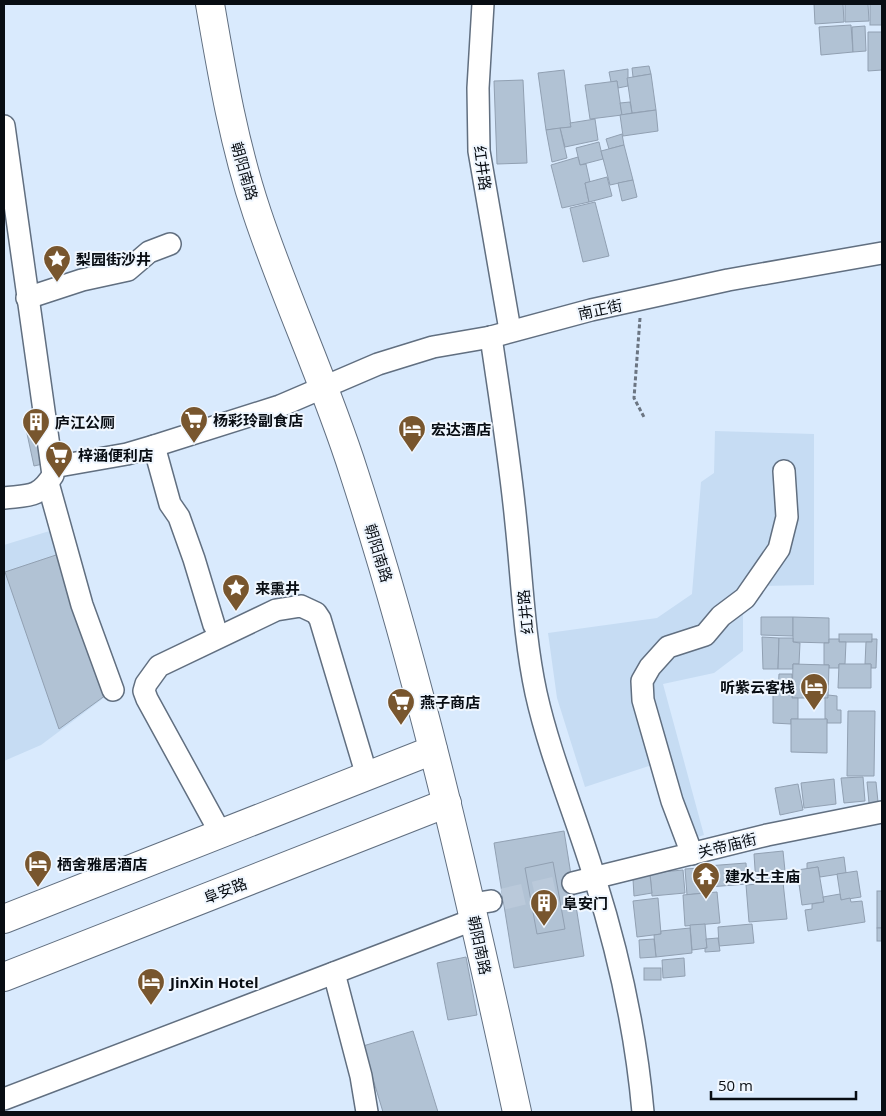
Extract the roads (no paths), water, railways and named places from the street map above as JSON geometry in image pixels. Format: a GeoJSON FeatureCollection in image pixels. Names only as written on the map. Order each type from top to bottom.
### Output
{"type":"FeatureCollection","features":[{"type":"Feature","properties":{"kind":"main road","name":"朝阳南路"},"geometry":{"type":"LineString","coordinates":[[210,4],[223,81],[243,167],[270,252],[325,388],[354,471],[394,599],[447,803],[479,908],[517,1112]]}},
{"type":"Feature","properties":{"kind":"main road"},"geometry":{"type":"LineString","coordinates":[[4,919],[433,750]]}},
{"type":"Feature","properties":{"kind":"main road","name":"阜安路"},"geometry":{"type":"LineString","coordinates":[[4,977],[447,803]]}},
{"type":"Feature","properties":{"kind":"street","name":"红井路"},"geometry":{"type":"LineString","coordinates":[[483,4],[478,88],[479,151],[501,334],[510,467],[528,643],[536,692],[552,752],[595,879],[621,973],[640,1078],[643,1112]]}},
{"type":"Feature","properties":{"kind":"street"},"geometry":{"type":"LineString","coordinates":[[4,126],[50,475],[82,605],[113,690]]}},
{"type":"Feature","properties":{"kind":"street"},"geometry":{"type":"LineString","coordinates":[[27,298],[82,280],[128,270],[149,252],[170,244]]}},
{"type":"Feature","properties":{"kind":"street","name":"南正街"},"geometry":{"type":"LineString","coordinates":[[50,475],[154,446],[280,406],[378,364],[432,347],[501,334],[591,310],[765,273],[882,253]]}},
{"type":"Feature","properties":{"kind":"street"},"geometry":{"type":"LineString","coordinates":[[154,446],[170,504],[179,517],[214,625]]}},
{"type":"Feature","properties":{"kind":"street"},"geometry":{"type":"LineString","coordinates":[[692,854],[672,801],[643,700],[642,681],[650,667],[668,647],[705,635],[721,616],[745,598],[779,549],[786,517],[784,471]]}},
{"type":"Feature","properties":{"kind":"street"},"geometry":{"type":"LineString","coordinates":[[4,498],[34,495],[41,491],[50,475]]}},
{"type":"Feature","properties":{"kind":"street"},"geometry":{"type":"LineString","coordinates":[[221,834],[144,692],[146,684],[159,666],[276,610],[301,606],[316,613],[320,619],[367,776]]}},
{"type":"Feature","properties":{"kind":"street","name":"关帝庙街"},"geometry":{"type":"LineString","coordinates":[[572,883],[595,879],[776,833],[882,812]]}},
{"type":"Feature","properties":{"kind":"street"},"geometry":{"type":"LineString","coordinates":[[4,1100],[334,973],[479,908]]}},
{"type":"Feature","properties":{"kind":"street"},"geometry":{"type":"LineString","coordinates":[[334,973],[361,1076],[367,1112]]}},
{"type":"Feature","properties":{"kind":"tunnel"},"geometry":{"type":"LineString","coordinates":[[503,899],[573,883]]}},
{"type":"Feature","properties":{"kind":"place","name":"梨园街沙井"},"geometry":{"type":"Point","coordinates":[57,283]}},
{"type":"Feature","properties":{"kind":"place","name":"杨彩玲副食店"},"geometry":{"type":"Point","coordinates":[194,444]}},
{"type":"Feature","properties":{"kind":"place","name":"庐江公厕"},"geometry":{"type":"Point","coordinates":[36,446]}},
{"type":"Feature","properties":{"kind":"place","name":"宏达酒店"},"geometry":{"type":"Point","coordinates":[412,453]}},
{"type":"Feature","properties":{"kind":"place","name":"梓涵便利店"},"geometry":{"type":"Point","coordinates":[59,479]}},
{"type":"Feature","properties":{"kind":"place","name":"来熏井"},"geometry":{"type":"Point","coordinates":[236,612]}},
{"type":"Feature","properties":{"kind":"place","name":"听紫云客栈"},"geometry":{"type":"Point","coordinates":[814,711]}},
{"type":"Feature","properties":{"kind":"place","name":"燕子商店"},"geometry":{"type":"Point","coordinates":[401,726]}},
{"type":"Feature","properties":{"kind":"place","name":"栖舍雅居酒店"},"geometry":{"type":"Point","coordinates":[38,888]}},
{"type":"Feature","properties":{"kind":"place","name":"建水土主庙"},"geometry":{"type":"Point","coordinates":[706,900]}},
{"type":"Feature","properties":{"kind":"place","name":"阜安门"},"geometry":{"type":"Point","coordinates":[544,927]}},
{"type":"Feature","properties":{"kind":"place","name":"JinXin Hotel"},"geometry":{"type":"Point","coordinates":[151,1006]}}]}
